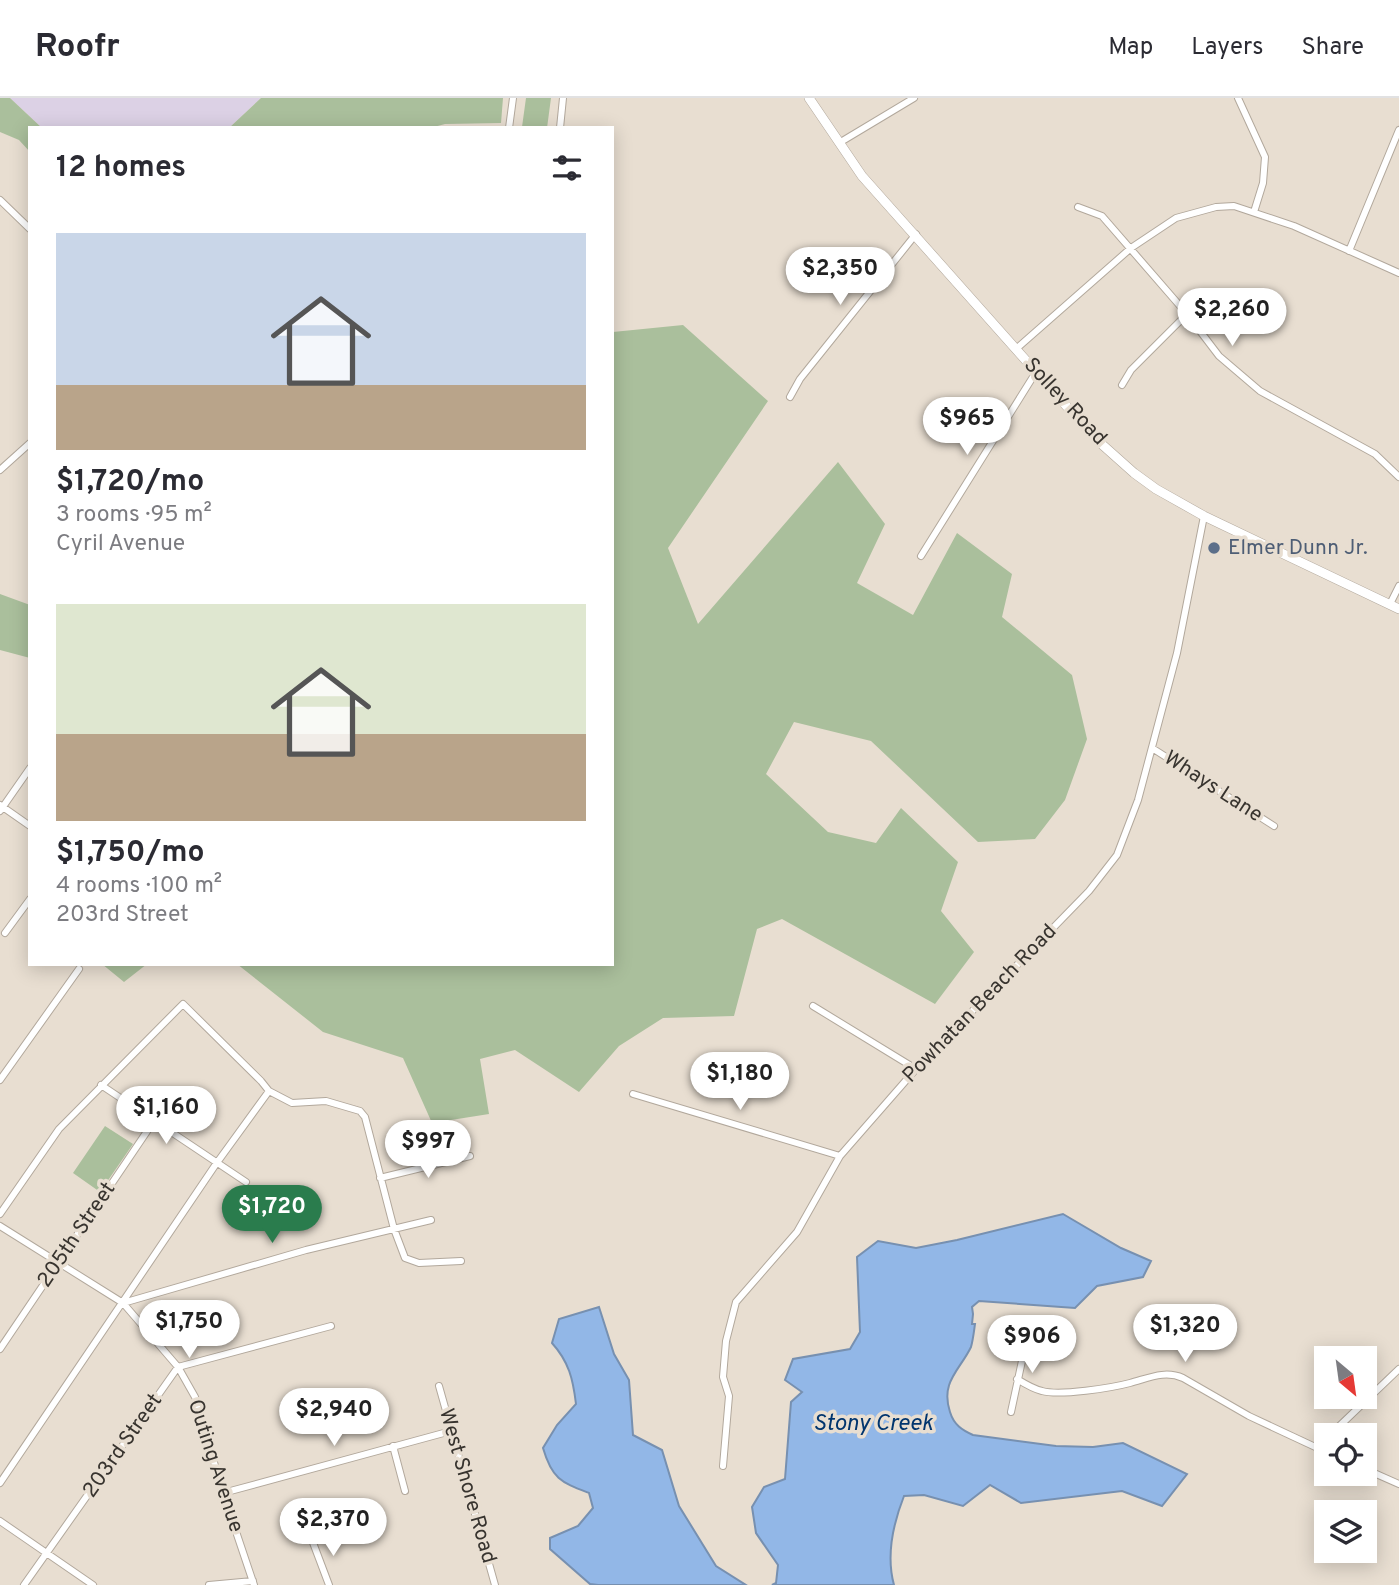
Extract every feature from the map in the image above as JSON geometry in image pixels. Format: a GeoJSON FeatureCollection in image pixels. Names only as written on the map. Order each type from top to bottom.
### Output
{"type":"FeatureCollection","features":[{"type":"Feature","properties":{"kind":"main road","name":"Solley Road"},"geometry":{"type":"LineString","coordinates":[[809,98],[862,176],[1097,440],[1134,473],[1156,489],[1204,516],[1394,606]]}},
{"type":"Feature","properties":{"kind":"street"},"geometry":{"type":"LineString","coordinates":[[509,126],[513,98]]}},
{"type":"Feature","properties":{"kind":"street"},"geometry":{"type":"LineString","coordinates":[[561,126],[563,98]]}},
{"type":"Feature","properties":{"kind":"street"},"geometry":{"type":"LineString","coordinates":[[839,144],[914,98]]}},
{"type":"Feature","properties":{"kind":"street"},"geometry":{"type":"LineString","coordinates":[[1238,98],[1265,157],[1263,183],[1254,212]]}},
{"type":"Feature","properties":{"kind":"street"},"geometry":{"type":"LineString","coordinates":[[1349,251],[1399,130]]}},
{"type":"Feature","properties":{"kind":"street"},"geometry":{"type":"LineString","coordinates":[[0,200],[28,227]]}},
{"type":"Feature","properties":{"kind":"street"},"geometry":{"type":"LineString","coordinates":[[1016,349],[1130,248],[1176,218],[1195,212],[1234,206],[1294,226],[1399,273]]}},
{"type":"Feature","properties":{"kind":"street"},"geometry":{"type":"LineString","coordinates":[[1078,208],[1102,216],[1187,314],[1219,356],[1260,391],[1375,454],[1399,477]]}},
{"type":"Feature","properties":{"kind":"street"},"geometry":{"type":"LineString","coordinates":[[790,397],[800,379],[916,234]]}},
{"type":"Feature","properties":{"kind":"street"},"geometry":{"type":"LineString","coordinates":[[1122,385],[1131,370],[1187,314]]}},
{"type":"Feature","properties":{"kind":"street"},"geometry":{"type":"LineString","coordinates":[[921,556],[1036,372]]}},
{"type":"Feature","properties":{"kind":"street"},"geometry":{"type":"LineString","coordinates":[[0,470],[28,445]]}},
{"type":"Feature","properties":{"kind":"street","name":"Powhatan Beach Road"},"geometry":{"type":"LineString","coordinates":[[723,1466],[729,1396],[723,1377],[726,1341],[736,1302],[797,1232],[840,1156],[916,1069],[1109,867],[1124,842],[1177,653],[1204,516]]}},
{"type":"Feature","properties":{"kind":"street"},"geometry":{"type":"LineString","coordinates":[[1394,606],[1399,586]]}},
{"type":"Feature","properties":{"kind":"street","name":"Whays Lane"},"geometry":{"type":"LineString","coordinates":[[1152,748],[1274,826]]}},
{"type":"Feature","properties":{"kind":"street"},"geometry":{"type":"LineString","coordinates":[[28,771],[1,808],[28,825]]}},
{"type":"Feature","properties":{"kind":"street"},"geometry":{"type":"LineString","coordinates":[[5,933],[28,903]]}},
{"type":"Feature","properties":{"kind":"street"},"geometry":{"type":"LineString","coordinates":[[0,1080],[79,969]]}},
{"type":"Feature","properties":{"kind":"street"},"geometry":{"type":"LineString","coordinates":[[0,1214],[59,1129],[183,1004],[269,1091],[292,1103],[326,1101],[360,1111],[365,1117],[394,1229],[405,1258],[419,1263],[461,1261]]}},
{"type":"Feature","properties":{"kind":"street"},"geometry":{"type":"LineString","coordinates":[[813,1006],[916,1069]]}},
{"type":"Feature","properties":{"kind":"street"},"geometry":{"type":"LineString","coordinates":[[101,1085],[246,1182]]}},
{"type":"Feature","properties":{"kind":"street"},"geometry":{"type":"LineString","coordinates":[[0,1483],[216,1164],[269,1091]]}},
{"type":"Feature","properties":{"kind":"street"},"geometry":{"type":"LineString","coordinates":[[633,1094],[840,1156]]}},
{"type":"Feature","properties":{"kind":"street","name":"205th Street"},"geometry":{"type":"LineString","coordinates":[[0,1349],[154,1121]]}},
{"type":"Feature","properties":{"kind":"street"},"geometry":{"type":"LineString","coordinates":[[380,1178],[470,1156]]}},
{"type":"Feature","properties":{"kind":"street"},"geometry":{"type":"LineString","coordinates":[[123,1303],[306,1250],[431,1220]]}},
{"type":"Feature","properties":{"kind":"street","name":"Outing Avenue"},"geometry":{"type":"LineString","coordinates":[[0,1226],[123,1303],[178,1367],[195,1397],[223,1493],[254,1583]]}},
{"type":"Feature","properties":{"kind":"street"},"geometry":{"type":"LineString","coordinates":[[178,1367],[331,1325]]}},
{"type":"Feature","properties":{"kind":"street"},"geometry":{"type":"LineString","coordinates":[[1010,1412],[1028,1333]]}},
{"type":"Feature","properties":{"kind":"street","name":"203rd Street"},"geometry":{"type":"LineString","coordinates":[[24,1585],[178,1367]]}},
{"type":"Feature","properties":{"kind":"street"},"geometry":{"type":"LineString","coordinates":[[1343,1423],[1399,1370]]}},
{"type":"Feature","properties":{"kind":"street"},"geometry":{"type":"LineString","coordinates":[[1017,1379],[1038,1391],[1056,1393],[1122,1385],[1160,1374],[1172,1374],[1249,1416],[1314,1446]]}},
{"type":"Feature","properties":{"kind":"street","name":"West Shore Road"},"geometry":{"type":"LineString","coordinates":[[439,1387],[495,1585]]}},
{"type":"Feature","properties":{"kind":"street"},"geometry":{"type":"LineString","coordinates":[[223,1493],[451,1431]]}},
{"type":"Feature","properties":{"kind":"street"},"geometry":{"type":"LineString","coordinates":[[393,1446],[405,1491]]}},
{"type":"Feature","properties":{"kind":"street"},"geometry":{"type":"LineString","coordinates":[[1377,1474],[1399,1484]]}},
{"type":"Feature","properties":{"kind":"street"},"geometry":{"type":"LineString","coordinates":[[0,1521],[93,1585]]}},
{"type":"Feature","properties":{"kind":"street"},"geometry":{"type":"LineString","coordinates":[[312,1540],[329,1585]]}},
{"type":"Feature","properties":{"kind":"street"},"geometry":{"type":"LineString","coordinates":[[209,1585],[254,1583]]}},
{"type":"Feature","properties":{"kind":"shaded area"},"geometry":{"type":"Polygon","coordinates":[[[10,98],[261,98],[231,126],[40,126],[10,98]]]}},
{"type":"Feature","properties":{"kind":"green space"},"geometry":{"type":"Polygon","coordinates":[[[0,98],[10,98],[40,126],[28,126],[28,150],[19,140],[0,132],[0,98]]]}},
{"type":"Feature","properties":{"kind":"green space"},"geometry":{"type":"Polygon","coordinates":[[[261,98],[503,98],[501,123],[438,126],[231,126],[261,98]]]}},
{"type":"Feature","properties":{"kind":"green space"},"geometry":{"type":"Polygon","coordinates":[[[526,98],[551,98],[547,126],[522,126],[526,98]]]}},
{"type":"Feature","properties":{"kind":"green space"},"geometry":{"type":"Polygon","coordinates":[[[683,325],[768,401],[668,548],[698,624],[838,462],[885,524],[857,583],[913,615],[957,533],[1012,574],[1002,617],[1072,675],[1087,739],[1065,800],[1035,839],[978,842],[871,741],[794,722],[766,774],[828,832],[876,843],[901,808],[958,862],[941,911],[974,952],[935,1004],[782,919],[757,929],[734,1016],[663,1018],[619,1046],[579,1092],[515,1050],[480,1059],[489,1114],[432,1123],[403,1058],[323,1032],[240,966],[614,966],[614,332],[683,325]]]}},
{"type":"Feature","properties":{"kind":"green space"},"geometry":{"type":"Polygon","coordinates":[[[0,594],[28,604],[28,657],[0,650],[0,594]]]}},
{"type":"Feature","properties":{"kind":"green space"},"geometry":{"type":"Polygon","coordinates":[[[104,966],[144,966],[124,982],[104,966]]]}},
{"type":"Feature","properties":{"kind":"green space"},"geometry":{"type":"Polygon","coordinates":[[[105,1126],[133,1144],[100,1192],[73,1173],[105,1126]]]}},
{"type":"Feature","properties":{"kind":"water","name":"Stony Creek"},"geometry":{"type":"Polygon","coordinates":[[[1063,1214],[1121,1248],[1151,1261],[1143,1277],[1097,1286],[1075,1308],[979,1301],[972,1307],[972,1324],[975,1324],[971,1347],[949,1384],[950,1412],[959,1427],[973,1435],[1056,1446],[1093,1447],[1123,1443],[1187,1474],[1162,1506],[1122,1491],[1021,1503],[990,1485],[963,1506],[924,1495],[904,1496],[892,1540],[894,1585],[772,1585],[776,1583],[778,1565],[756,1533],[752,1507],[764,1487],[785,1479],[791,1402],[802,1392],[785,1380],[793,1359],[850,1349],[860,1332],[857,1257],[878,1241],[916,1248],[1063,1214]]]}},
{"type":"Feature","properties":{"kind":"water"},"geometry":{"type":"Polygon","coordinates":[[[599,1307],[614,1354],[629,1380],[633,1435],[662,1450],[679,1506],[716,1566],[746,1585],[590,1584],[550,1549],[550,1538],[578,1526],[593,1508],[589,1493],[571,1486],[554,1473],[543,1448],[557,1425],[576,1404],[569,1371],[552,1343],[559,1319],[599,1307]]]}},
{"type":"Feature","properties":{"kind":"place","name":"Elmer Dunn Jr."},"geometry":{"type":"Point","coordinates":[1214,548]}}]}
